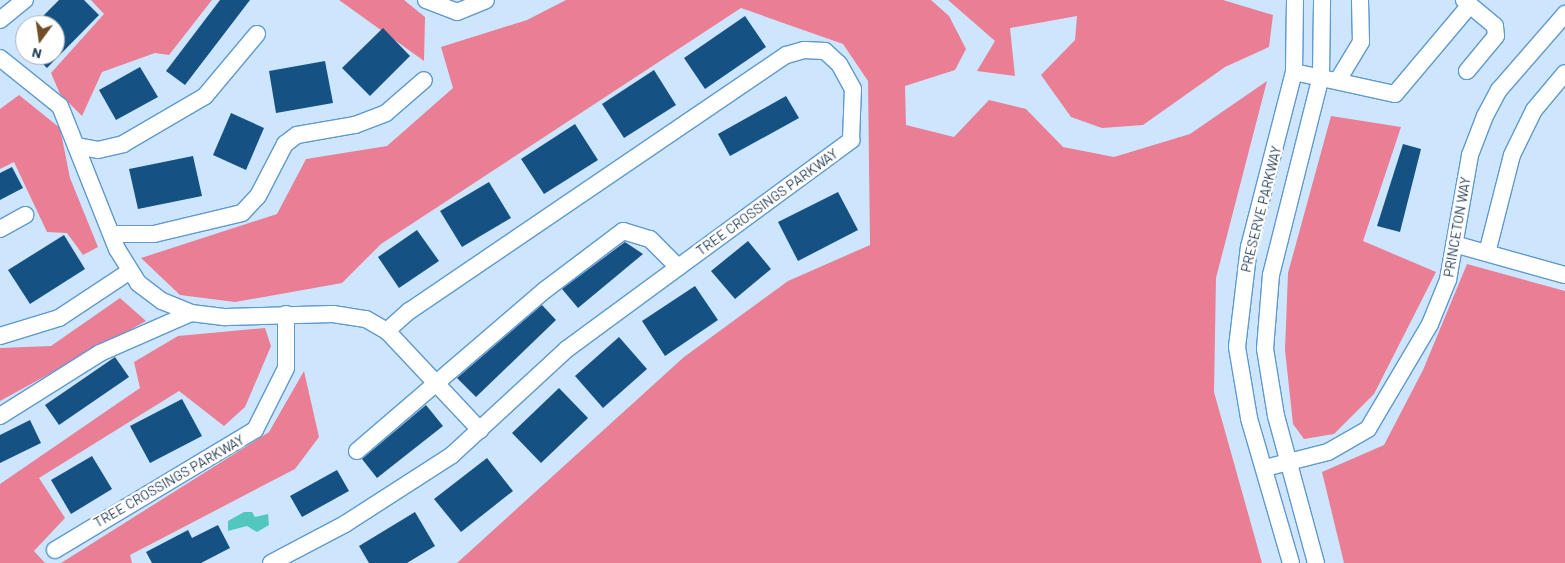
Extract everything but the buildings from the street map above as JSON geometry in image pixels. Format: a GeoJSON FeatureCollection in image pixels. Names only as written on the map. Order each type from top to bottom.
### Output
{"type":"FeatureCollection","features":[{"type":"Feature","properties":{"kind":"street"},"geometry":{"type":"LineString","coordinates":[[0,20],[24,0]]}},
{"type":"Feature","properties":{"kind":"street"},"geometry":{"type":"LineString","coordinates":[[426,0],[457,12],[486,0]]}},
{"type":"Feature","properties":{"kind":"street","name":"PRESERVE PARKWAY"},"geometry":{"type":"LineString","coordinates":[[1292,563],[1242,390],[1236,347],[1239,305],[1248,248],[1294,72],[1295,0]]}},
{"type":"Feature","properties":{"kind":"street","name":"PRESERVE PARKWAY"},"geometry":{"type":"LineString","coordinates":[[1316,563],[1271,392],[1265,314],[1322,76],[1322,0]]}},
{"type":"Feature","properties":{"kind":"street"},"geometry":{"type":"LineString","coordinates":[[1338,80],[1361,42],[1360,0]]}},
{"type":"Feature","properties":{"kind":"street"},"geometry":{"type":"LineString","coordinates":[[1294,72],[1322,76],[1395,94],[1467,2],[1495,26],[1496,36],[1467,71]]}},
{"type":"Feature","properties":{"kind":"street","name":"PRINCETON WAY"},"geometry":{"type":"LineString","coordinates":[[1265,468],[1328,452],[1368,429],[1430,324],[1448,280],[1470,155],[1485,116],[1499,90],[1565,14]]}},
{"type":"Feature","properties":{"kind":"street"},"geometry":{"type":"LineString","coordinates":[[76,146],[98,150],[123,144],[204,96],[257,34]]}},
{"type":"Feature","properties":{"kind":"street","name":"TREE CROSSINGS PARKWAY"},"geometry":{"type":"LineString","coordinates":[[271,563],[398,492],[480,430],[567,349],[851,140],[853,89],[839,64],[825,51],[804,50],[786,55],[409,311],[387,331]]}},
{"type":"Feature","properties":{"kind":"street"},"geometry":{"type":"LineString","coordinates":[[0,58],[60,106],[112,234],[138,283],[162,301],[191,313],[226,317],[286,314],[349,317],[387,331],[480,430]]}},
{"type":"Feature","properties":{"kind":"street"},"geometry":{"type":"LineString","coordinates":[[1487,253],[1512,155],[1534,110],[1565,73]]}},
{"type":"Feature","properties":{"kind":"street"},"geometry":{"type":"LineString","coordinates":[[112,234],[154,234],[242,213],[258,196],[285,144],[297,135],[355,125],[386,113],[424,80]]}},
{"type":"Feature","properties":{"kind":"street"},"geometry":{"type":"LineString","coordinates":[[0,228],[25,216]]}},
{"type":"Feature","properties":{"kind":"street"},"geometry":{"type":"LineString","coordinates":[[357,450],[439,385],[545,290],[623,231],[650,239],[678,267]]}},
{"type":"Feature","properties":{"kind":"street"},"geometry":{"type":"LineString","coordinates":[[1454,244],[1565,275]]}},
{"type":"Feature","properties":{"kind":"street"},"geometry":{"type":"LineString","coordinates":[[0,336],[59,318],[130,270]]}},
{"type":"Feature","properties":{"kind":"street"},"geometry":{"type":"LineString","coordinates":[[0,416],[100,353],[191,313]]}},
{"type":"Feature","properties":{"kind":"street","name":"TREE CROSSINGS PARKWAY"},"geometry":{"type":"LineString","coordinates":[[55,550],[255,430],[286,368],[286,314]]}},
{"type":"Feature","properties":{"kind":"shaded area"},"geometry":{"type":"Polygon","coordinates":[[[91,0],[212,0],[169,55],[155,53],[102,72],[82,116],[60,94],[51,73],[58,65],[65,65],[65,57],[104,14],[91,0]]]}},
{"type":"Feature","properties":{"kind":"shaded area"},"geometry":{"type":"Polygon","coordinates":[[[339,0],[404,0],[425,17],[424,61],[339,0]]]}},
{"type":"Feature","properties":{"kind":"shaded area"},"geometry":{"type":"Polygon","coordinates":[[[566,0],[931,0],[949,16],[966,49],[955,70],[905,86],[906,125],[954,137],[989,100],[1026,109],[1063,147],[1114,157],[1190,134],[1267,81],[1216,278],[1214,392],[1262,563],[457,563],[684,357],[788,281],[870,245],[868,81],[843,44],[741,8],[381,244],[342,283],[235,302],[180,295],[141,258],[277,214],[306,159],[387,146],[453,88],[441,47],[527,20],[566,0]]]}},
{"type":"Feature","properties":{"kind":"shaded area"},"geometry":{"type":"Polygon","coordinates":[[[948,0],[1223,0],[1273,15],[1269,47],[1225,67],[1143,125],[1102,128],[1071,117],[1041,75],[1075,40],[1077,16],[1010,28],[1015,76],[977,71],[995,41],[948,0]]]}},
{"type":"Feature","properties":{"kind":"shaded area"},"geometry":{"type":"Polygon","coordinates":[[[19,95],[60,128],[70,178],[98,247],[83,255],[67,233],[47,232],[14,162],[0,169],[0,109],[19,95]]]}},
{"type":"Feature","properties":{"kind":"shaded area"},"geometry":{"type":"Polygon","coordinates":[[[1331,116],[1401,127],[1363,241],[1436,272],[1374,394],[1334,434],[1304,439],[1293,424],[1285,350],[1288,273],[1331,116]]]}},
{"type":"Feature","properties":{"kind":"shaded area"},"geometry":{"type":"Polygon","coordinates":[[[1467,264],[1565,291],[1565,563],[1344,563],[1322,472],[1384,445],[1423,370],[1467,264]]]}},
{"type":"Feature","properties":{"kind":"shaded area"},"geometry":{"type":"Polygon","coordinates":[[[120,298],[146,321],[0,401],[0,348],[51,346],[120,298]]]}},
{"type":"Feature","properties":{"kind":"shaded area"},"geometry":{"type":"Polygon","coordinates":[[[265,328],[271,346],[245,407],[224,426],[179,391],[39,478],[65,518],[34,551],[45,563],[0,563],[0,484],[140,388],[134,362],[178,336],[265,328]]]}},
{"type":"Feature","properties":{"kind":"shaded area"},"geometry":{"type":"Polygon","coordinates":[[[304,371],[319,437],[295,469],[130,555],[132,563],[61,563],[269,432],[304,371]]]}},
{"type":"Feature","properties":{"kind":"shaded area"},"geometry":{"type":"Polygon","coordinates":[[[244,512],[252,512],[255,517],[268,514],[269,525],[257,532],[247,526],[228,531],[228,521],[244,512]]]}}]}
